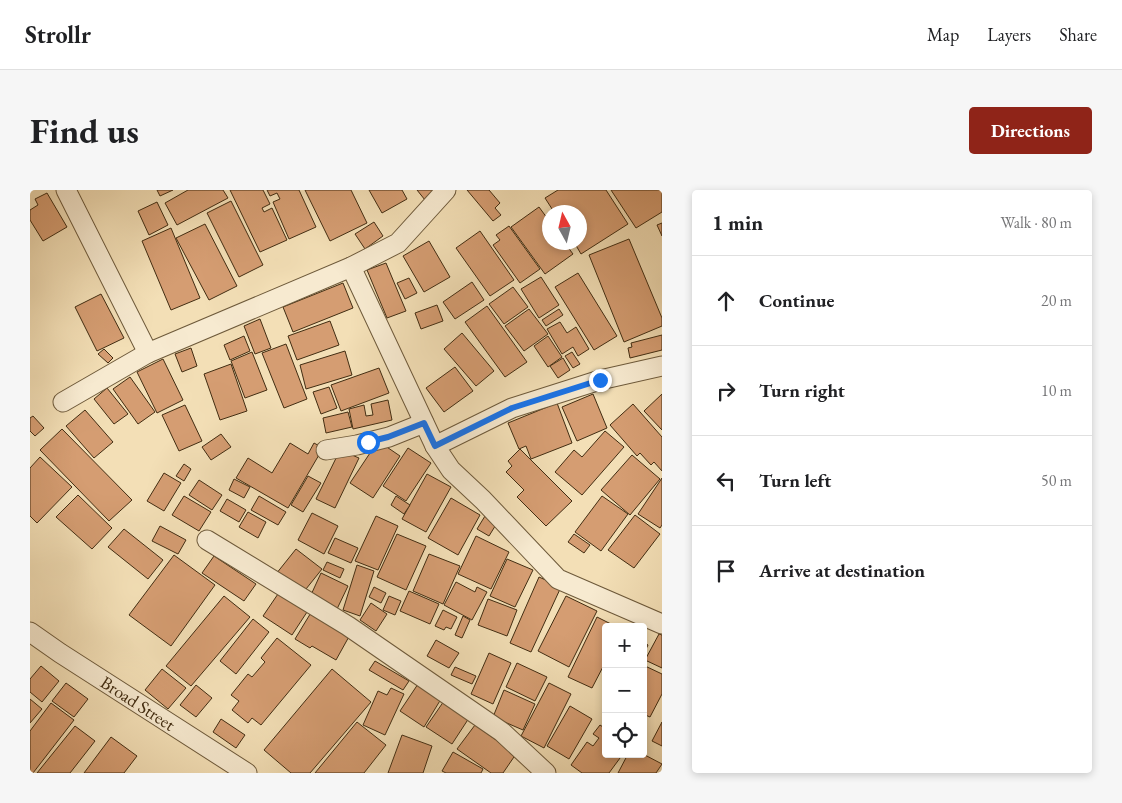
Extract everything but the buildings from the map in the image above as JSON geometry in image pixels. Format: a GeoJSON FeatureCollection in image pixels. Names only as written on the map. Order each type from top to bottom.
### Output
{"type":"FeatureCollection","features":[{"type":"Feature","properties":{"kind":"street"},"geometry":{"type":"LineString","coordinates":[[66,190],[148,353]]}},
{"type":"Feature","properties":{"kind":"street"},"geometry":{"type":"LineString","coordinates":[[63,402],[148,353],[351,267],[398,243],[446,190]]}},
{"type":"Feature","properties":{"kind":"street"},"geometry":{"type":"LineString","coordinates":[[351,267],[435,446],[451,470],[483,500],[558,579],[661,623]]}},
{"type":"Feature","properties":{"kind":"street"},"geometry":{"type":"LineString","coordinates":[[435,446],[512,408],[600,380],[662,366]]}},
{"type":"Feature","properties":{"kind":"street"},"geometry":{"type":"LineString","coordinates":[[326,450],[388,437],[424,423]]}},
{"type":"Feature","properties":{"kind":"street"},"geometry":{"type":"LineString","coordinates":[[207,540],[348,626],[478,715],[502,732],[546,773]]}},
{"type":"Feature","properties":{"kind":"street","name":"Broad Street"},"geometry":{"type":"LineString","coordinates":[[30,632],[247,773]]}},
{"type":"Feature","properties":{"kind":"route"},"geometry":{"type":"LineString","coordinates":[[368,442],[388,437],[424,423],[435,446],[512,408],[600,380]]}}]}
